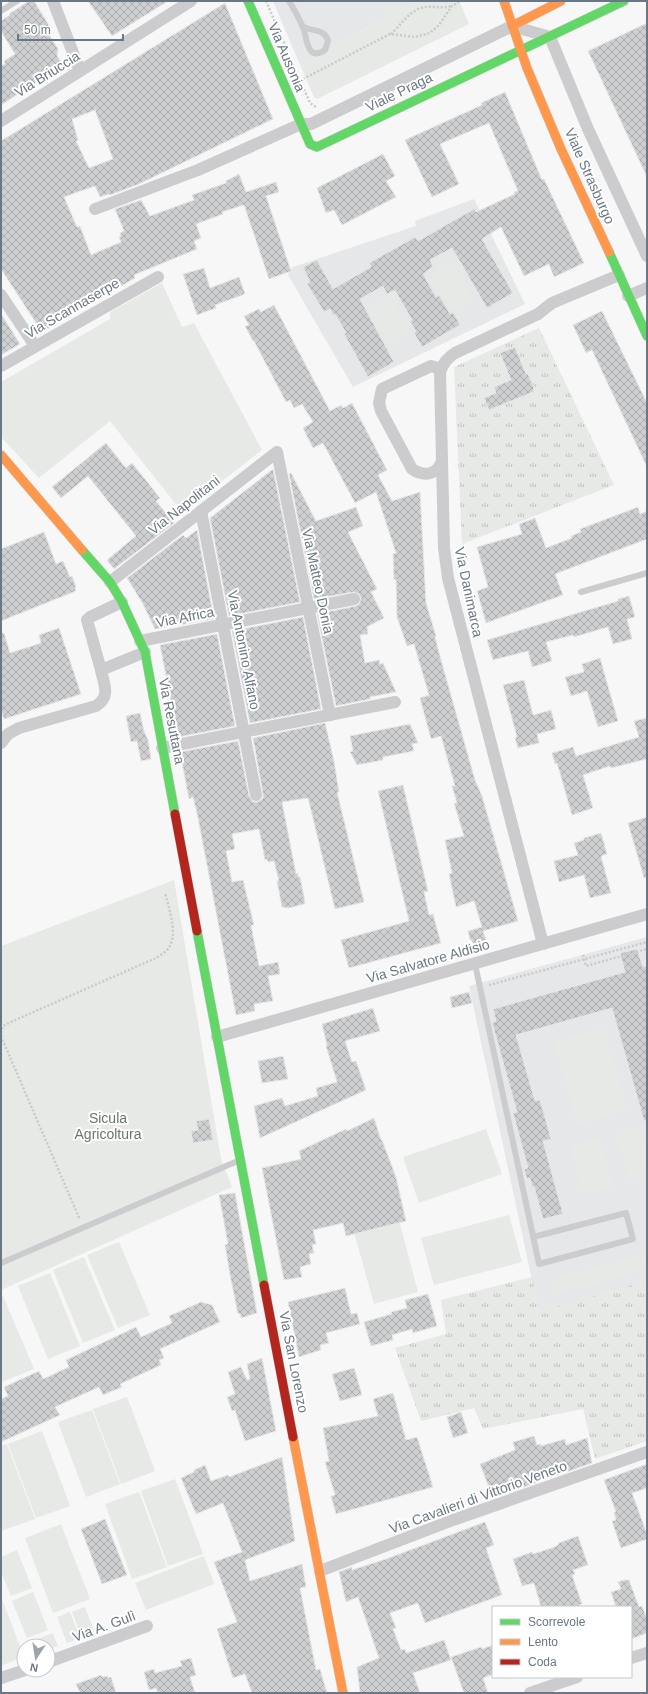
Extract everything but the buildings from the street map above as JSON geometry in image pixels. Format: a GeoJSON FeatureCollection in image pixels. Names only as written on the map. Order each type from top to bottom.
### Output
{"type":"FeatureCollection","features":[{"type":"Feature","properties":{"kind":"street"},"geometry":{"type":"LineString","coordinates":[[53,1],[80,71]]}},
{"type":"Feature","properties":{"kind":"street","name":"Via Briuccia"},"geometry":{"type":"LineString","coordinates":[[1,121],[191,1]]}},
{"type":"Feature","properties":{"kind":"street","name":"Via Ausonia"},"geometry":{"type":"LineString","coordinates":[[248,1],[301,124]]}},
{"type":"Feature","properties":{"kind":"street","name":"Viale Strasburgo"},"geometry":{"type":"LineString","coordinates":[[504,1],[521,50],[561,149],[647,336]]}},
{"type":"Feature","properties":{"kind":"street"},"geometry":{"type":"LineString","coordinates":[[512,26],[561,1]]}},
{"type":"Feature","properties":{"kind":"street"},"geometry":{"type":"LineString","coordinates":[[521,50],[624,1]]}},
{"type":"Feature","properties":{"kind":"street"},"geometry":{"type":"LineString","coordinates":[[512,26],[550,37]]}},
{"type":"Feature","properties":{"kind":"street","name":"Viale Praga"},"geometry":{"type":"LineString","coordinates":[[95,209],[198,170],[301,124],[312,124],[512,26]]}},
{"type":"Feature","properties":{"kind":"street","name":"Viale Strasburgo"},"geometry":{"type":"LineString","coordinates":[[550,37],[588,129],[647,256]]}},
{"type":"Feature","properties":{"kind":"street","name":"Viale Praga"},"geometry":{"type":"LineString","coordinates":[[301,124],[310,144],[317,147],[321,146],[521,50]]}},
{"type":"Feature","properties":{"kind":"street","name":"Via Scannaserpe"},"geometry":{"type":"LineString","coordinates":[[1,366],[158,276]]}},
{"type":"Feature","properties":{"kind":"street"},"geometry":{"type":"LineString","coordinates":[[440,372],[442,365],[455,353],[538,314],[552,303],[619,276]]}},
{"type":"Feature","properties":{"kind":"street"},"geometry":{"type":"LineString","coordinates":[[628,296],[647,288]]}},
{"type":"Feature","properties":{"kind":"street"},"geometry":{"type":"LineString","coordinates":[[1,295],[35,346]]}},
{"type":"Feature","properties":{"kind":"street"},"geometry":{"type":"LineString","coordinates":[[440,372],[438,368],[431,366],[391,384],[382,389],[379,403],[390,429],[412,469],[418,473],[430,473],[439,468],[442,461]]}},
{"type":"Feature","properties":{"kind":"street","name":"Via Danimarca"},"geometry":{"type":"LineString","coordinates":[[440,372],[444,548],[448,578],[544,944]]}},
{"type":"Feature","properties":{"kind":"street","name":"Via Napolitani"},"geometry":{"type":"LineString","coordinates":[[110,582],[277,452]]}},
{"type":"Feature","properties":{"kind":"street","name":"Via Matteo Donia"},"geometry":{"type":"LineString","coordinates":[[277,452],[330,715]]}},
{"type":"Feature","properties":{"kind":"street","name":"Via Resuttana"},"geometry":{"type":"LineString","coordinates":[[1,455],[110,582],[122,602],[143,647],[217,1037]]}},
{"type":"Feature","properties":{"kind":"street","name":"Via Antonino Alfano"},"geometry":{"type":"LineString","coordinates":[[201,511],[256,795]]}},
{"type":"Feature","properties":{"kind":"street","name":"Via Africa"},"geometry":{"type":"LineString","coordinates":[[101,670],[143,647],[224,625],[354,599]]}},
{"type":"Feature","properties":{"kind":"street"},"geometry":{"type":"LineString","coordinates":[[1,743],[8,734],[19,728],[96,706],[103,702],[106,691],[87,620],[90,617],[122,602]]}},
{"type":"Feature","properties":{"kind":"street"},"geometry":{"type":"LineString","coordinates":[[162,748],[395,702]]}},
{"type":"Feature","properties":{"kind":"street","name":"Via Salvatore Aldisio"},"geometry":{"type":"LineString","coordinates":[[217,1037],[647,914]]}},
{"type":"Feature","properties":{"kind":"street","name":"Via San Lorenzo"},"geometry":{"type":"LineString","coordinates":[[217,1037],[343,1693]]}},
{"type":"Feature","properties":{"kind":"street","name":"Via Cavalieri di Vittorio Veneto"},"geometry":{"type":"LineString","coordinates":[[320,1571],[453,1520],[647,1452]]}},
{"type":"Feature","properties":{"kind":"street","name":"Via A. Gulì"},"geometry":{"type":"LineString","coordinates":[[56,1659],[147,1626]]}},
{"type":"Feature","properties":{"kind":"street"},"geometry":{"type":"LineString","coordinates":[[632,1658],[647,1653]]}},
{"type":"Feature","properties":{"kind":"street"},"geometry":{"type":"LineString","coordinates":[[1,1678],[16,1673]]}},
{"type":"Feature","properties":{"kind":"street"},"geometry":{"type":"LineString","coordinates":[[530,1693],[574,1678]]}},
{"type":"Feature","properties":{"kind":"lane"},"geometry":{"type":"LineString","coordinates":[[1,11],[17,1]]}},
{"type":"Feature","properties":{"kind":"lane"},"geometry":{"type":"LineString","coordinates":[[289,1],[302,26],[307,47],[313,52],[318,53],[325,50],[328,44],[325,35],[321,32],[306,29],[302,26]]}},
{"type":"Feature","properties":{"kind":"lane"},"geometry":{"type":"LineString","coordinates":[[581,592],[647,573]]}},
{"type":"Feature","properties":{"kind":"lane"},"geometry":{"type":"LineString","coordinates":[[475,964],[533,1237],[539,1264],[633,1239],[626,1213],[533,1237]]}},
{"type":"Feature","properties":{"kind":"lane"},"geometry":{"type":"LineString","coordinates":[[1,1264],[241,1159]]}},
{"type":"Feature","properties":{"kind":"path"},"geometry":{"type":"LineString","coordinates":[[266,1],[310,103],[314,107],[320,106]]}},
{"type":"Feature","properties":{"kind":"path"},"geometry":{"type":"LineString","coordinates":[[303,79],[390,34],[409,15],[419,9],[424,7],[443,8],[452,6],[460,1]]}},
{"type":"Feature","properties":{"kind":"path"},"geometry":{"type":"LineString","coordinates":[[390,34],[415,37],[430,33],[439,25],[452,6]]}},
{"type":"Feature","properties":{"kind":"path"},"geometry":{"type":"LineString","coordinates":[[83,1228],[1,1040],[1,1034],[3,1026],[13,1020],[156,958],[167,951],[173,936],[165,893]]}},
{"type":"Feature","properties":{"kind":"path"},"geometry":{"type":"LineString","coordinates":[[480,988],[647,942]]}},
{"type":"Feature","properties":{"kind":"path"},"geometry":{"type":"LineString","coordinates":[[583,955],[586,966],[647,949]]}},
{"type":"Feature","properties":{"kind":"path"},"geometry":{"type":"LineString","coordinates":[[629,954],[633,970]]}},
{"type":"Feature","properties":{"kind":"shaded area"},"geometry":{"type":"Polygon","coordinates":[[[273,1],[412,1],[301,67],[273,1]]]}},
{"type":"Feature","properties":{"kind":"shaded area"},"geometry":{"type":"Polygon","coordinates":[[[474,199],[525,304],[353,387],[288,275],[293,267],[416,226],[415,221],[474,199]]]}},
{"type":"Feature","properties":{"kind":"shaded area"},"geometry":{"type":"Polygon","coordinates":[[[647,937],[647,1281],[539,1313],[469,986],[647,937]]]}},
{"type":"Feature","properties":{"kind":"green space"},"geometry":{"type":"Polygon","coordinates":[[[412,1],[459,1],[469,24],[317,99],[314,97],[301,67],[412,1]]]}},
{"type":"Feature","properties":{"kind":"green space"},"geometry":{"type":"Polygon","coordinates":[[[452,262],[472,298],[451,310],[430,274],[452,262]]]}},
{"type":"Feature","properties":{"kind":"green space"},"geometry":{"type":"Polygon","coordinates":[[[162,283],[182,327],[194,323],[262,450],[182,512],[110,421],[39,478],[1,437],[1,382],[110,319],[110,312],[162,283]]]}},
{"type":"Feature","properties":{"kind":"green space"},"geometry":{"type":"Polygon","coordinates":[[[389,295],[410,332],[388,344],[367,308],[389,295]]]}},
{"type":"Feature","properties":{"kind":"green space"},"geometry":{"type":"Polygon","coordinates":[[[539,328],[614,485],[462,544],[454,367],[539,328]]]}},
{"type":"Feature","properties":{"kind":"green space","name":"Sicula Agricoltura"},"geometry":{"type":"Polygon","coordinates":[[[174,880],[221,1159],[232,1187],[1,1290],[1,946],[174,880]]]}},
{"type":"Feature","properties":{"kind":"green space"},"geometry":{"type":"Polygon","coordinates":[[[604,1028],[627,1110],[577,1125],[554,1042],[604,1028]]]}},
{"type":"Feature","properties":{"kind":"green space"},"geometry":{"type":"Polygon","coordinates":[[[643,1125],[647,1140],[647,1175],[630,1180],[616,1132],[643,1125]]]}},
{"type":"Feature","properties":{"kind":"green space"},"geometry":{"type":"Polygon","coordinates":[[[486,1129],[502,1174],[419,1203],[403,1157],[486,1129]]]}},
{"type":"Feature","properties":{"kind":"green space"},"geometry":{"type":"Polygon","coordinates":[[[599,1137],[613,1185],[583,1194],[570,1145],[599,1137]]]}},
{"type":"Feature","properties":{"kind":"green space"},"geometry":{"type":"Polygon","coordinates":[[[509,1215],[522,1262],[434,1285],[421,1238],[509,1215]]]}},
{"type":"Feature","properties":{"kind":"green space"},"geometry":{"type":"Polygon","coordinates":[[[399,1220],[418,1292],[374,1304],[354,1232],[399,1220]]]}},
{"type":"Feature","properties":{"kind":"green space"},"geometry":{"type":"Polygon","coordinates":[[[119,1242],[150,1315],[118,1328],[87,1255],[119,1242]]]}},
{"type":"Feature","properties":{"kind":"green space"},"geometry":{"type":"Polygon","coordinates":[[[647,1253],[647,1269],[555,1296],[551,1280],[647,1253]]]}},
{"type":"Feature","properties":{"kind":"green space"},"geometry":{"type":"Polygon","coordinates":[[[84,1257],[115,1330],[83,1343],[53,1270],[84,1257]]]}},
{"type":"Feature","properties":{"kind":"green space"},"geometry":{"type":"Polygon","coordinates":[[[50,1273],[80,1346],[48,1359],[18,1286],[50,1273]]]}},
{"type":"Feature","properties":{"kind":"green space"},"geometry":{"type":"Polygon","coordinates":[[[532,1277],[539,1312],[647,1281],[647,1441],[595,1459],[583,1409],[483,1429],[474,1408],[421,1421],[395,1348],[446,1334],[441,1300],[532,1277]]]}},
{"type":"Feature","properties":{"kind":"green space"},"geometry":{"type":"Polygon","coordinates":[[[3,1296],[34,1369],[2,1382],[1,1297],[3,1296]]]}},
{"type":"Feature","properties":{"kind":"green space"},"geometry":{"type":"Polygon","coordinates":[[[127,1397],[155,1471],[121,1484],[93,1409],[127,1397]]]}},
{"type":"Feature","properties":{"kind":"green space"},"geometry":{"type":"Polygon","coordinates":[[[92,1410],[120,1484],[86,1497],[58,1422],[92,1410]]]}},
{"type":"Feature","properties":{"kind":"green space"},"geometry":{"type":"Polygon","coordinates":[[[42,1431],[70,1506],[36,1518],[8,1444],[42,1431]]]}},
{"type":"Feature","properties":{"kind":"green space"},"geometry":{"type":"Polygon","coordinates":[[[7,1444],[35,1519],[1,1531],[1,1446],[7,1444]]]}},
{"type":"Feature","properties":{"kind":"green space"},"geometry":{"type":"Polygon","coordinates":[[[175,1479],[203,1554],[168,1566],[141,1491],[175,1479]]]}},
{"type":"Feature","properties":{"kind":"green space"},"geometry":{"type":"Polygon","coordinates":[[[139,1492],[167,1567],[132,1579],[105,1504],[139,1492]]]}},
{"type":"Feature","properties":{"kind":"green space"},"geometry":{"type":"Polygon","coordinates":[[[61,1524],[90,1599],[53,1613],[25,1538],[61,1524]]]}},
{"type":"Feature","properties":{"kind":"green space"},"geometry":{"type":"Polygon","coordinates":[[[17,1550],[32,1588],[11,1596],[1,1572],[1,1557],[17,1550]]]}},
{"type":"Feature","properties":{"kind":"green space"},"geometry":{"type":"Polygon","coordinates":[[[204,1556],[214,1584],[146,1610],[135,1583],[204,1556]]]}},
{"type":"Feature","properties":{"kind":"green space"},"geometry":{"type":"Polygon","coordinates":[[[33,1592],[48,1630],[27,1638],[12,1601],[33,1592]]]}},
{"type":"Feature","properties":{"kind":"green space"},"geometry":{"type":"Polygon","coordinates":[[[1,1597],[17,1638],[16,1659],[1,1666],[1,1597]]]}},
{"type":"Feature","properties":{"kind":"green space"},"geometry":{"type":"Polygon","coordinates":[[[85,1607],[95,1633],[82,1638],[72,1612],[85,1607]]]}},
{"type":"Feature","properties":{"kind":"green space"},"geometry":{"type":"Polygon","coordinates":[[[70,1612],[80,1638],[67,1643],[57,1617],[70,1612]]]}},
{"type":"Feature","properties":{"kind":"green space"},"geometry":{"type":"Polygon","coordinates":[[[53,1633],[55,1638],[40,1638],[53,1633]]]}},
{"type":"Feature","properties":{"kind":"traffic: fast"},"geometry":{"type":"LineString","coordinates":[[248,1],[310,144],[317,147],[624,1]]}},
{"type":"Feature","properties":{"kind":"traffic: fast"},"geometry":{"type":"LineString","coordinates":[[609,252],[647,336]]}},
{"type":"Feature","properties":{"kind":"traffic: fast"},"geometry":{"type":"LineString","coordinates":[[82,550],[110,582],[122,602],[145,652],[175,814]]}},
{"type":"Feature","properties":{"kind":"traffic: fast"},"geometry":{"type":"LineString","coordinates":[[197,931],[264,1285]]}},
{"type":"Feature","properties":{"kind":"traffic: slow"},"geometry":{"type":"LineString","coordinates":[[504,1],[527,68],[561,149],[609,252]]}},
{"type":"Feature","properties":{"kind":"traffic: slow"},"geometry":{"type":"LineString","coordinates":[[512,26],[561,1]]}},
{"type":"Feature","properties":{"kind":"traffic: slow"},"geometry":{"type":"LineString","coordinates":[[1,455],[82,550]]}},
{"type":"Feature","properties":{"kind":"traffic: slow"},"geometry":{"type":"LineString","coordinates":[[293,1437],[343,1693]]}},
{"type":"Feature","properties":{"kind":"traffic: jam"},"geometry":{"type":"LineString","coordinates":[[175,814],[197,931]]}},
{"type":"Feature","properties":{"kind":"traffic: jam"},"geometry":{"type":"LineString","coordinates":[[264,1285],[293,1437]]}}]}
